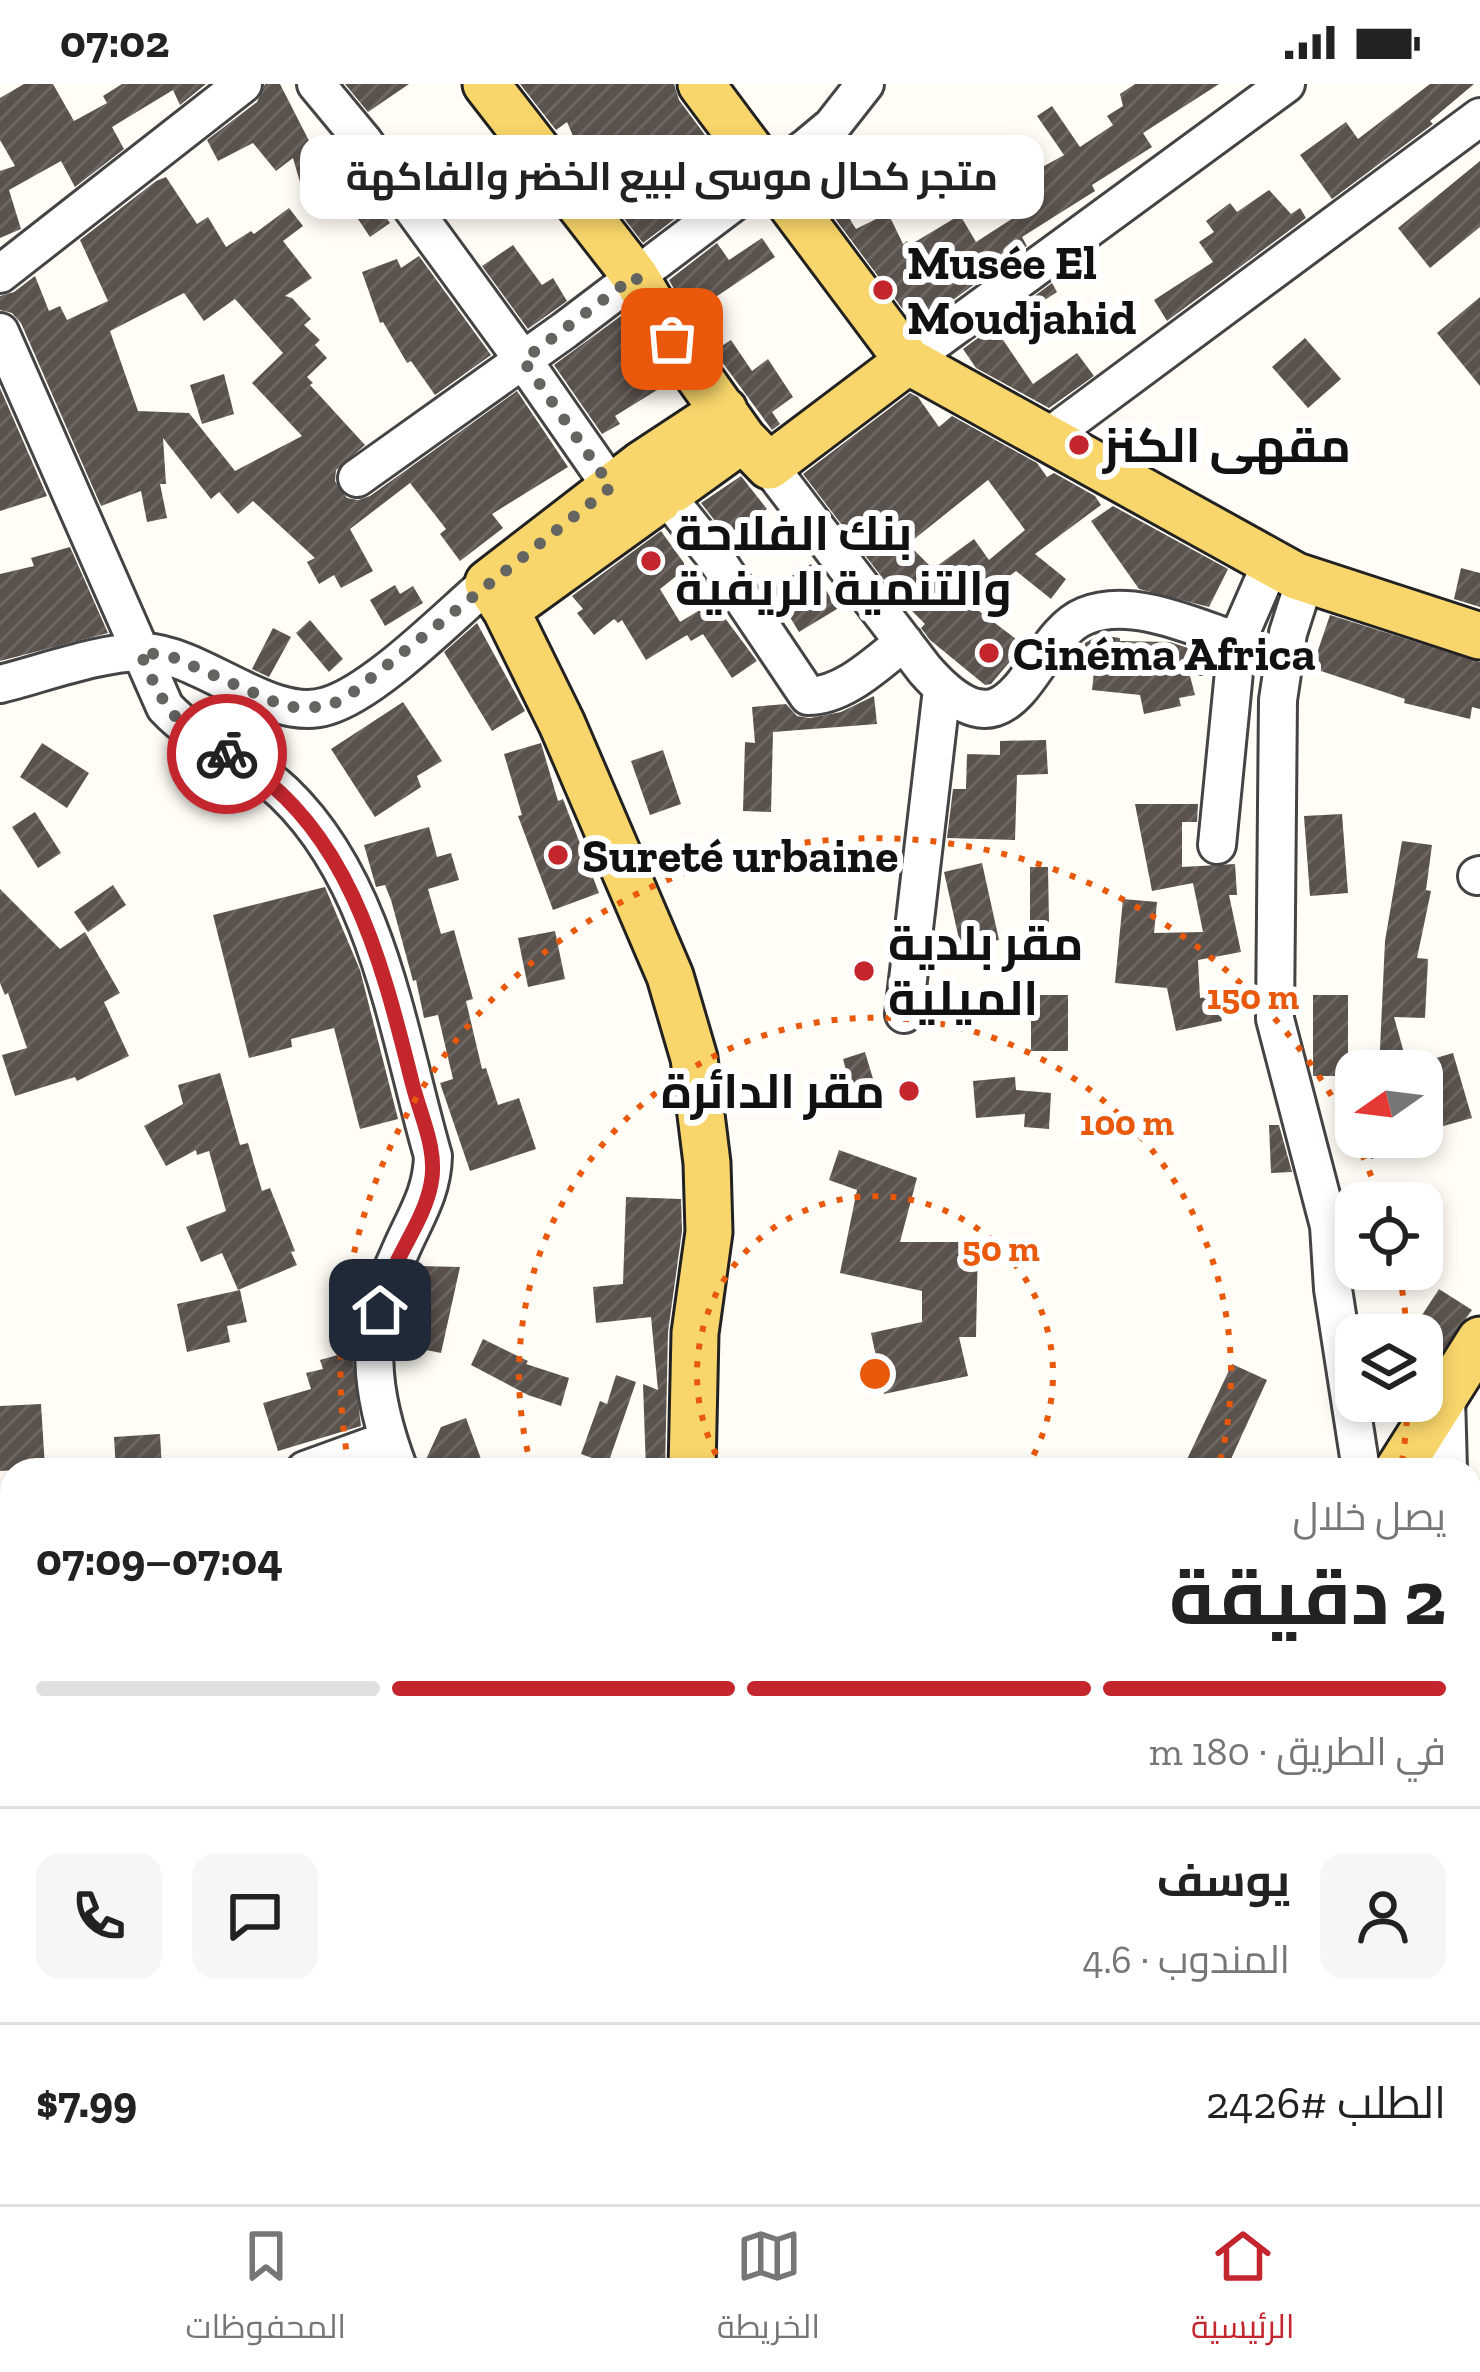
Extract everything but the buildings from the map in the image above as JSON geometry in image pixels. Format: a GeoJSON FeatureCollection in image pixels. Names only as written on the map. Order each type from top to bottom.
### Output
{"type":"FeatureCollection","features":[{"type":"Feature","properties":{"kind":"main road"},"geometry":{"type":"LineString","coordinates":[[486,84],[635,276],[672,339],[746,439]]}},
{"type":"Feature","properties":{"kind":"main road"},"geometry":{"type":"LineString","coordinates":[[700,84],[908,361],[1288,572],[1480,636]]}},
{"type":"Feature","properties":{"kind":"main road"},"geometry":{"type":"LineString","coordinates":[[692,1458],[695,1333],[710,1232],[694,1058],[670,976],[562,724],[497,596],[638,491],[908,361]]}},
{"type":"Feature","properties":{"kind":"main road"},"geometry":{"type":"LineString","coordinates":[[1406,1458],[1480,1340]]}},
{"type":"Feature","properties":{"kind":"street"},"geometry":{"type":"LineString","coordinates":[[0,274],[243,84]]}},
{"type":"Feature","properties":{"kind":"street"},"geometry":{"type":"LineString","coordinates":[[316,84],[364,142],[523,360],[638,491],[712,553],[808,695],[825,694],[847,683],[904,642]]}},
{"type":"Feature","properties":{"kind":"street"},"geometry":{"type":"LineString","coordinates":[[357,478],[523,360],[832,126],[865,84]]}},
{"type":"Feature","properties":{"kind":"street"},"geometry":{"type":"LineString","coordinates":[[908,361],[1286,84]]}},
{"type":"Feature","properties":{"kind":"street"},"geometry":{"type":"LineString","coordinates":[[1047,438],[1480,117]]}},
{"type":"Feature","properties":{"kind":"street"},"geometry":{"type":"LineString","coordinates":[[0,332],[165,707],[180,723],[259,772],[305,815],[356,902],[374,946],[433,1156],[425,1205],[384,1286],[375,1334],[374,1394],[393,1455]]}},
{"type":"Feature","properties":{"kind":"street"},"geometry":{"type":"LineString","coordinates":[[746,439],[942,689],[976,705],[1006,703],[1068,626],[1103,611],[1134,609],[1237,641]]}},
{"type":"Feature","properties":{"kind":"street"},"geometry":{"type":"LineString","coordinates":[[1217,845],[1237,641],[1288,572]]}},
{"type":"Feature","properties":{"kind":"street"},"geometry":{"type":"LineString","coordinates":[[1288,572],[1288,633],[1278,700],[1275,1019],[1329,1226],[1333,1289],[1359,1458]]}},
{"type":"Feature","properties":{"kind":"street"},"geometry":{"type":"LineString","coordinates":[[0,684],[140,652],[170,656],[286,707],[326,707],[497,596]]}},
{"type":"Feature","properties":{"kind":"street"},"geometry":{"type":"LineString","coordinates":[[904,1014],[942,689]]}},
{"type":"Feature","properties":{"kind":"street"},"geometry":{"type":"LineString","coordinates":[[1446,1396],[1448,1458]]}},
{"type":"Feature","properties":{"kind":"way so far"},"geometry":{"type":"LineString","coordinates":[[227,754],[180,723],[165,707],[140,652],[170,656],[286,707],[326,707],[347,697],[611,487],[523,360],[635,276],[672,339]]}},
{"type":"Feature","properties":{"kind":"place","name":"Musée El Moudjahid"},"geometry":{"type":"Point","coordinates":[883,290]}},
{"type":"Feature","properties":{"kind":"place","name":"متجر كحال موسى لبيع الخضر والفاكهة"},"geometry":{"type":"Point","coordinates":[672,339]}},
{"type":"Feature","properties":{"kind":"place","name":"مقهى الكنز"},"geometry":{"type":"Point","coordinates":[1079,445]}},
{"type":"Feature","properties":{"kind":"place","name":"بنك الفلاحة والتنمية الريفية"},"geometry":{"type":"Point","coordinates":[651,561]}},
{"type":"Feature","properties":{"kind":"place","name":"Cinéma Africa"},"geometry":{"type":"Point","coordinates":[989,653]}},
{"type":"Feature","properties":{"kind":"place","name":"Sureté urbaine"},"geometry":{"type":"Point","coordinates":[558,855]}},
{"type":"Feature","properties":{"kind":"place","name":"مقر بلدية الميلية"},"geometry":{"type":"Point","coordinates":[864,971]}},
{"type":"Feature","properties":{"kind":"place","name":"مقر الدائرة"},"geometry":{"type":"Point","coordinates":[909,1091]}},
{"type":"Feature","properties":{"kind":"route"},"geometry":{"type":"LineString","coordinates":[[227,754],[284,793],[320,836],[374,946],[400,1033],[433,1156],[432,1182],[384,1286],[380,1310]]}}]}
